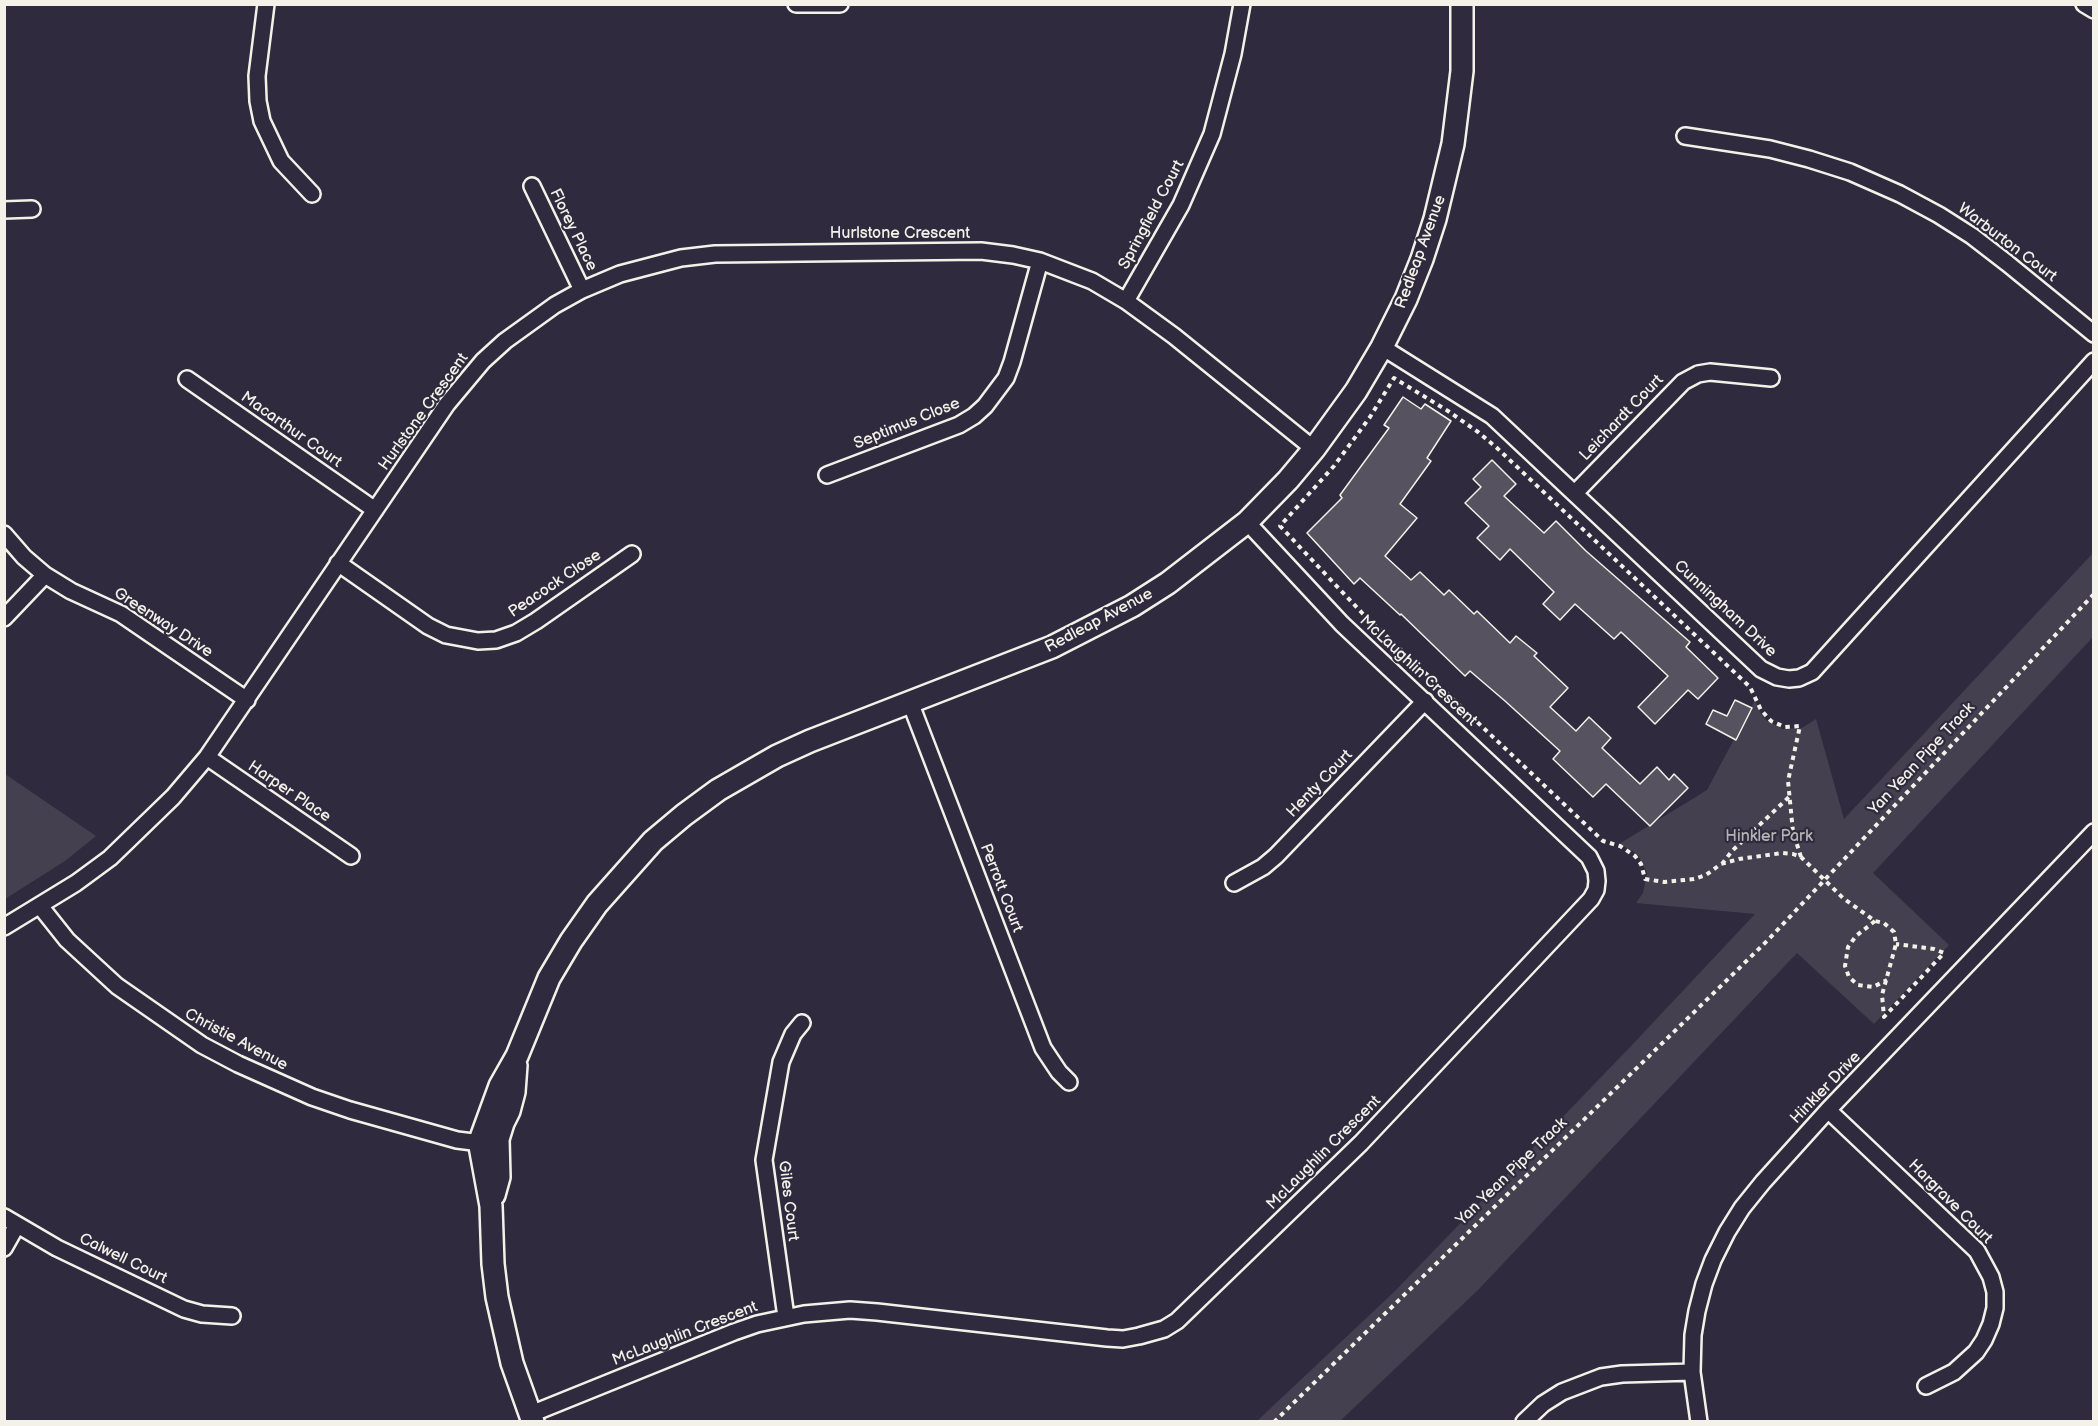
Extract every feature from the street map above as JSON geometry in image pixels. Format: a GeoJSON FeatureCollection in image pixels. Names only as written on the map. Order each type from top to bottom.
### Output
{"type":"FeatureCollection","features":[{"type":"Feature","properties":{"kind":"street"},"geometry":{"type":"LineString","coordinates":[[266,4],[257,76],[262,122],[281,161],[312,194]]}},
{"type":"Feature","properties":{"kind":"street"},"geometry":{"type":"LineString","coordinates":[[796,4],[840,4]]}},
{"type":"Feature","properties":{"kind":"street","name":"Springfield Court"},"geometry":{"type":"LineString","coordinates":[[1126,301],[1182,205],[1212,134],[1230,65],[1242,4]]}},
{"type":"Feature","properties":{"kind":"street","name":"Redleap Avenue"},"geometry":{"type":"LineString","coordinates":[[532,1418],[512,1363],[497,1297],[493,1264],[491,1206],[499,1177],[487,1139],[503,1123],[509,1111],[514,1092],[517,1056],[549,978],[571,941],[597,904],[654,841],[718,790],[757,766],[810,741],[1042,651],[1089,630],[1168,583],[1247,522],[1314,449],[1356,391],[1382,347],[1406,299],[1435,219],[1453,144],[1462,71],[1462,4]]}},
{"type":"Feature","properties":{"kind":"street"},"geometry":{"type":"LineString","coordinates":[[2084,4],[2094,10]]}},
{"type":"Feature","properties":{"kind":"street","name":"Warburton Court"},"geometry":{"type":"LineString","coordinates":[[1685,136],[1770,149],[1809,159],[1850,172],[1900,194],[1972,236],[2094,334]]}},
{"type":"Feature","properties":{"kind":"street","name":"Florey Place"},"geometry":{"type":"LineString","coordinates":[[532,186],[582,290]]}},
{"type":"Feature","properties":{"kind":"street"},"geometry":{"type":"LineString","coordinates":[[4,210],[32,209]]}},
{"type":"Feature","properties":{"kind":"street","name":"Hurlstone Crescent"},"geometry":{"type":"LineString","coordinates":[[4,927],[40,906],[110,858],[173,798],[207,757],[447,405],[483,361],[528,323],[582,290],[620,274],[681,258],[715,254],[972,251],[1013,255],[1040,261],[1092,281],[1126,301],[1184,343],[1314,449]]}},
{"type":"Feature","properties":{"kind":"street","name":"Septimus Close"},"geometry":{"type":"LineString","coordinates":[[827,475],[959,425],[985,406],[1006,378],[1040,261]]}},
{"type":"Feature","properties":{"kind":"street","name":"Cunningham Drive"},"geometry":{"type":"LineString","coordinates":[[1382,347],[1492,416],[1761,669],[1777,677],[1789,679],[1799,678],[1812,672],[2094,361]]}},
{"type":"Feature","properties":{"kind":"street","name":"Leichardt Court"},"geometry":{"type":"LineString","coordinates":[[1575,493],[1683,382],[1698,374],[1710,372],[1771,378]]}},
{"type":"Feature","properties":{"kind":"street","name":"Macarthur Court"},"geometry":{"type":"LineString","coordinates":[[187,379],[375,510]]}},
{"type":"Feature","properties":{"kind":"street","name":"McLaughlin Crescent"},"geometry":{"type":"LineString","coordinates":[[532,1418],[734,1332],[786,1317],[828,1311],[859,1311],[1123,1339],[1156,1331],[1177,1321],[1361,1143],[1584,907],[1596,890],[1596,871],[1589,857],[1328,610],[1247,522]]}},
{"type":"Feature","properties":{"kind":"street","name":"Greenway Drive"},"geometry":{"type":"LineString","coordinates":[[4,534],[24,557],[45,575],[71,591],[121,614],[247,700]]}},
{"type":"Feature","properties":{"kind":"street","name":"Peacock Close"},"geometry":{"type":"LineString","coordinates":[[338,563],[428,626],[446,636],[478,641],[496,640],[516,633],[632,554]]}},
{"type":"Feature","properties":{"kind":"street"},"geometry":{"type":"LineString","coordinates":[[4,618],[45,575]]}},
{"type":"Feature","properties":{"kind":"street","name":"Henty Court"},"geometry":{"type":"LineString","coordinates":[[1234,883],[1263,867],[1276,856],[1425,701]]}},
{"type":"Feature","properties":{"kind":"street","name":"Perrott Court"},"geometry":{"type":"LineString","coordinates":[[910,702],[1043,1048],[1059,1072],[1069,1082]]}},
{"type":"Feature","properties":{"kind":"street","name":"Harper Place"},"geometry":{"type":"LineString","coordinates":[[207,757],[351,856]]}},
{"type":"Feature","properties":{"kind":"street","name":"Hinkler Drive"},"geometry":{"type":"LineString","coordinates":[[1699,1422],[1692,1372],[1693,1335],[1697,1311],[1710,1268],[1727,1232],[1742,1208],[1828,1110],[2094,832]]}},
{"type":"Feature","properties":{"kind":"street","name":"Christie Avenue"},"geometry":{"type":"LineString","coordinates":[[40,906],[67,940],[93,965],[148,1009],[202,1046],[247,1069],[312,1097],[361,1114],[457,1140],[487,1139]]}},
{"type":"Feature","properties":{"kind":"street","name":"Giles Court"},"geometry":{"type":"LineString","coordinates":[[786,1317],[764,1160],[781,1062],[793,1034],[802,1023]]}},
{"type":"Feature","properties":{"kind":"street","name":"Hargrave Court"},"geometry":{"type":"LineString","coordinates":[[1828,1110],[1977,1251],[1991,1277],[1995,1292],[1995,1308],[1984,1340],[1976,1352],[1959,1368],[1941,1380],[1926,1386]]}},
{"type":"Feature","properties":{"kind":"street"},"geometry":{"type":"LineString","coordinates":[[4,1248],[11,1221]]}},
{"type":"Feature","properties":{"kind":"street","name":"Calwell Court"},"geometry":{"type":"LineString","coordinates":[[11,1221],[57,1248],[184,1309],[201,1314],[232,1316]]}},
{"type":"Feature","properties":{"kind":"street"},"geometry":{"type":"LineString","coordinates":[[1524,1422],[1543,1404],[1562,1392],[1601,1377],[1622,1374],[1692,1372]]}},
{"type":"Feature","properties":{"kind":"path"},"geometry":{"type":"LineString","coordinates":[[1789,796],[1732,851],[1722,864],[1706,875],[1694,879],[1664,882],[1645,879],[1641,864],[1635,856],[1620,846],[1603,841],[1363,614],[1280,525],[1334,466],[1370,417],[1394,378],[1448,411],[1497,448],[1750,687],[1761,710],[1771,722],[1785,727],[1800,726],[1788,781],[1794,831],[1801,857]]}},
{"type":"Feature","properties":{"kind":"path","name":"Yan Yean Pipe Track"},"geometry":{"type":"LineString","coordinates":[[1274,1422],[1768,940],[2094,594]]}},
{"type":"Feature","properties":{"kind":"path"},"geometry":{"type":"LineString","coordinates":[[1722,864],[1739,859],[1782,853],[1801,857],[1843,898],[1875,921],[1890,927],[1896,937],[1896,944],[1882,995],[1884,1017],[1944,953],[1934,949],[1896,944]]}},
{"type":"Feature","properties":{"kind":"path"},"geometry":{"type":"LineString","coordinates":[[1875,921],[1856,936],[1848,947],[1845,966],[1849,977],[1858,984],[1873,987],[1887,980]]}},
{"type":"Feature","properties":{"kind":"green space","name":"Hinkler Park"},"geometry":{"type":"Polygon","coordinates":[[[2093,553],[2093,637],[1873,873],[1949,945],[1874,1024],[1797,953],[1478,1290],[1340,1421],[1256,1422],[1395,1291],[1755,914],[1636,903],[1643,893],[1647,873],[1639,857],[1619,844],[1707,790],[1755,700],[1766,720],[1782,729],[1802,728],[1816,719],[1844,819],[2093,553]]]}},
{"type":"Feature","properties":{"kind":"green space"},"geometry":{"type":"Polygon","coordinates":[[[5,774],[96,836],[65,861],[5,899],[5,774]]]}},
{"type":"Feature","properties":{"kind":"building"},"geometry":{"type":"Polygon","coordinates":[[[1403,397],[1421,409],[1425,404],[1451,421],[1427,458],[1431,461],[1400,504],[1417,518],[1385,556],[1411,580],[1420,572],[1444,595],[1449,590],[1474,614],[1477,611],[1510,643],[1516,636],[1537,653],[1534,656],[1568,688],[1550,707],[1576,731],[1589,717],[1611,738],[1602,748],[1640,784],[1657,767],[1669,780],[1674,774],[1688,788],[1650,826],[1606,784],[1593,797],[1553,759],[1560,751],[1470,671],[1465,676],[1360,578],[1354,584],[1307,533],[1342,498],[1340,495],[1389,428],[1384,425],[1403,397]]]}},
{"type":"Feature","properties":{"kind":"building"},"geometry":{"type":"Polygon","coordinates":[[[1492,460],[1516,484],[1504,496],[1544,533],[1556,521],[1586,551],[1690,642],[1686,647],[1718,678],[1698,699],[1688,690],[1655,724],[1638,707],[1668,676],[1621,632],[1614,639],[1575,604],[1560,620],[1543,604],[1554,592],[1510,549],[1500,560],[1477,538],[1489,526],[1465,503],[1481,487],[1473,479],[1492,460]]]}},
{"type":"Feature","properties":{"kind":"building"},"geometry":{"type":"Polygon","coordinates":[[[1735,700],[1752,708],[1736,740],[1706,724],[1713,710],[1727,716],[1735,700]]]}}]}
